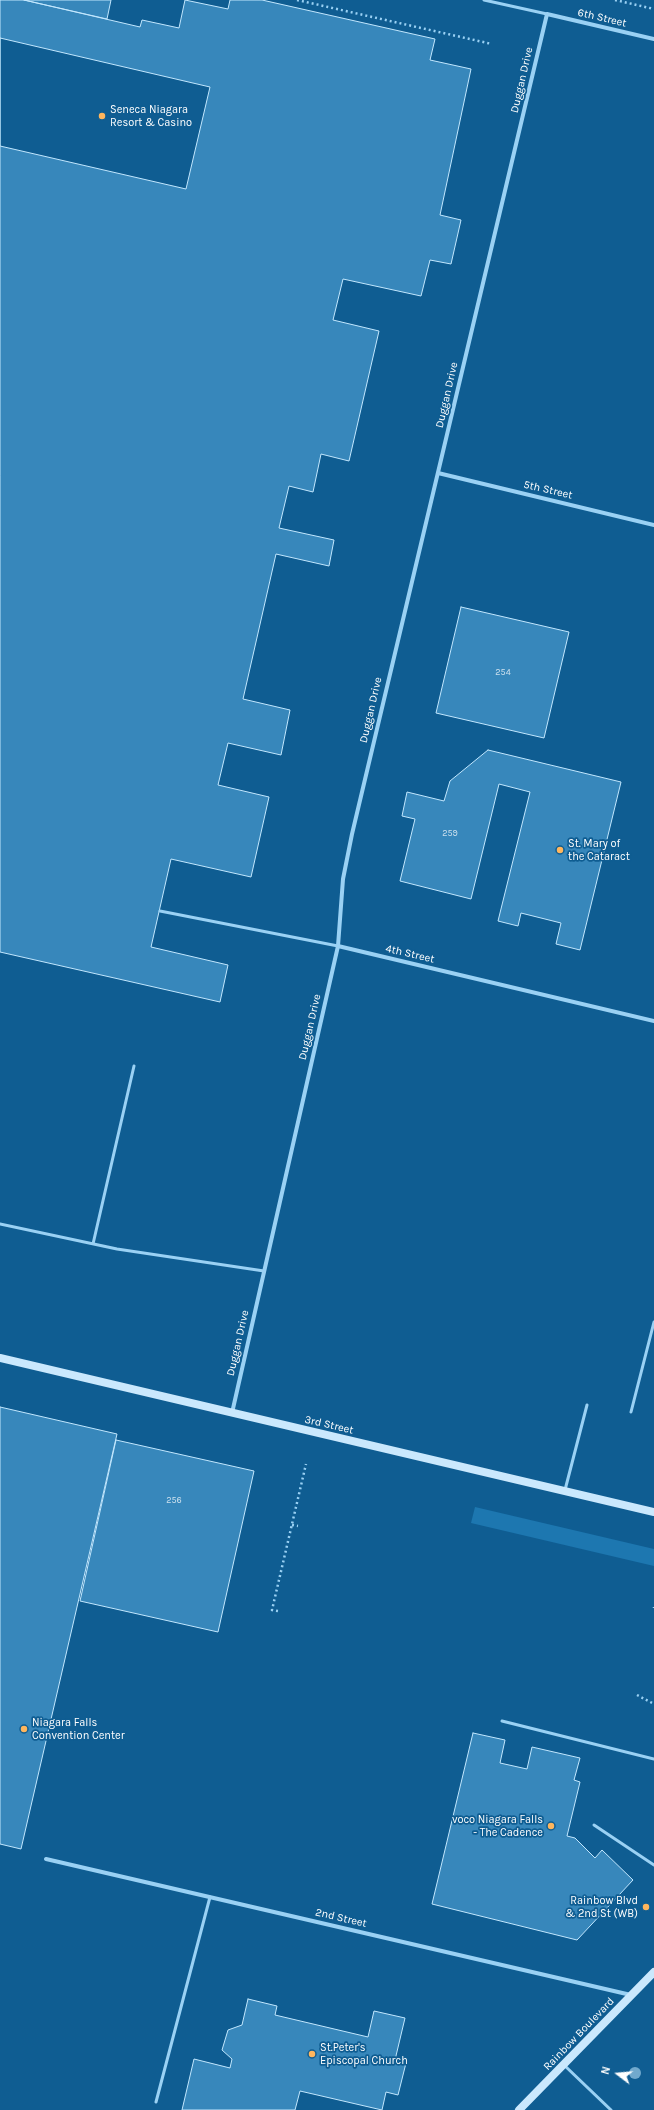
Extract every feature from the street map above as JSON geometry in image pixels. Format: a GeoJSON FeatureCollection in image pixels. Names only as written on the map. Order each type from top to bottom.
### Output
{"type":"FeatureCollection","features":[{"type":"Feature","properties":{"kind":"street","name":"6th Street"},"geometry":{"type":"LineString","coordinates":[[547,14],[654,39]]}},
{"type":"Feature","properties":{"kind":"street","name":"Duggan Drive"},"geometry":{"type":"LineString","coordinates":[[232,1413],[338,946],[343,879],[352,834],[547,14]]}},
{"type":"Feature","properties":{"kind":"street","name":"5th Street"},"geometry":{"type":"LineString","coordinates":[[438,473],[654,525]]}},
{"type":"Feature","properties":{"kind":"street","name":"4th Street"},"geometry":{"type":"LineString","coordinates":[[338,946],[654,1021]]}},
{"type":"Feature","properties":{"kind":"street","name":"3rd Street"},"geometry":{"type":"LineString","coordinates":[[0,1358],[654,1512]]}},
{"type":"Feature","properties":{"kind":"street","name":"2nd Street"},"geometry":{"type":"LineString","coordinates":[[46,1858],[631,1995]]}},
{"type":"Feature","properties":{"kind":"street","name":"Rainbow Boulevard"},"geometry":{"type":"LineString","coordinates":[[519,2110],[654,1972]]}},
{"type":"Feature","properties":{"kind":"lane"},"geometry":{"type":"LineString","coordinates":[[484,0],[547,14]]}},
{"type":"Feature","properties":{"kind":"lane","name":"4th Street"},"geometry":{"type":"LineString","coordinates":[[160,911],[338,946]]}},
{"type":"Feature","properties":{"kind":"lane"},"geometry":{"type":"LineString","coordinates":[[93,1244],[134,1066]]}},
{"type":"Feature","properties":{"kind":"lane"},"geometry":{"type":"LineString","coordinates":[[0,1224],[93,1244],[264,1271]]}},
{"type":"Feature","properties":{"kind":"lane"},"geometry":{"type":"LineString","coordinates":[[631,1412],[654,1322]]}},
{"type":"Feature","properties":{"kind":"lane"},"geometry":{"type":"LineString","coordinates":[[564,1492],[586,1405]]}},
{"type":"Feature","properties":{"kind":"lane"},"geometry":{"type":"LineString","coordinates":[[502,1722],[654,1759]]}},
{"type":"Feature","properties":{"kind":"lane"},"geometry":{"type":"LineString","coordinates":[[594,1825],[654,1865]]}},
{"type":"Feature","properties":{"kind":"lane"},"geometry":{"type":"LineString","coordinates":[[156,2102],[210,1896]]}},
{"type":"Feature","properties":{"kind":"lane"},"geometry":{"type":"LineString","coordinates":[[564,2065],[611,2110]]}},
{"type":"Feature","properties":{"kind":"path"},"geometry":{"type":"LineString","coordinates":[[298,0],[492,44]]}},
{"type":"Feature","properties":{"kind":"path"},"geometry":{"type":"LineString","coordinates":[[615,0],[654,9]]}},
{"type":"Feature","properties":{"kind":"path"},"geometry":{"type":"LineString","coordinates":[[278,1611],[272,1610],[306,1464]]}},
{"type":"Feature","properties":{"kind":"path"},"geometry":{"type":"LineString","coordinates":[[292,1525],[298,1526]]}},
{"type":"Feature","properties":{"kind":"path"},"geometry":{"type":"LineString","coordinates":[[637,1695],[654,1704]]}},
{"type":"Feature","properties":{"kind":"shaded area"},"geometry":{"type":"Polygon","coordinates":[[[475,1507],[654,1549],[654,1566],[471,1523],[475,1507]]]}},
{"type":"Feature","properties":{"kind":"building","name":"Seneca Niagara Resort & Casino"},"geometry":{"type":"Polygon","coordinates":[[[0,0],[24,0],[140,27],[142,20],[179,28],[185,0],[228,9],[230,0],[262,0],[435,39],[430,60],[471,69],[440,215],[461,220],[451,264],[430,260],[421,296],[343,279],[333,320],[379,331],[349,461],[321,454],[313,492],[289,486],[279,528],[334,540],[329,566],[276,554],[243,699],[290,710],[281,755],[228,743],[218,785],[269,797],[251,877],[171,859],[151,947],[228,965],[220,1002],[0,952],[0,0]]]}},
{"type":"Feature","properties":{"kind":"building"},"geometry":{"type":"Polygon","coordinates":[[[24,0],[111,0],[107,19],[24,0]]]}},
{"type":"Feature","properties":{"kind":"building","name":"Seneca Niagara Resort & Casino"},"geometry":{"type":"Polygon","coordinates":[[[0,38],[210,87],[186,189],[0,146],[0,38]]]}},
{"type":"Feature","properties":{"kind":"building"},"geometry":{"type":"Polygon","coordinates":[[[461,607],[569,632],[544,738],[436,713],[461,607]]]}},
{"type":"Feature","properties":{"kind":"building","name":"St. Mary of the Cataract"},"geometry":{"type":"Polygon","coordinates":[[[488,750],[621,782],[580,950],[556,944],[561,923],[521,913],[518,926],[498,921],[530,792],[499,784],[471,899],[400,881],[415,819],[402,816],[407,792],[444,801],[450,781],[488,750]]]}},
{"type":"Feature","properties":{"kind":"building","name":"Niagara Falls Convention Center"},"geometry":{"type":"Polygon","coordinates":[[[0,1407],[117,1434],[21,1849],[0,1844],[0,1407]]]}},
{"type":"Feature","properties":{"kind":"building"},"geometry":{"type":"Polygon","coordinates":[[[116,1440],[254,1471],[218,1632],[80,1601],[116,1440]]]}},
{"type":"Feature","properties":{"kind":"building","name":"voco Niagara Falls - The Cadence"},"geometry":{"type":"Polygon","coordinates":[[[473,1733],[505,1740],[500,1763],[527,1769],[532,1747],[580,1758],[574,1780],[580,1782],[567,1836],[575,1838],[595,1858],[602,1850],[633,1880],[577,1940],[432,1904],[473,1733]]]}},
{"type":"Feature","properties":{"kind":"building","name":"St.Peter's Episcopal Church"},"geometry":{"type":"Polygon","coordinates":[[[248,1999],[277,2006],[275,2015],[368,2037],[374,2011],[405,2018],[395,2060],[406,2063],[398,2095],[386,2092],[382,2110],[300,2091],[295,2110],[182,2110],[194,2059],[230,2068],[232,2059],[222,2050],[228,2030],[242,2025],[248,1999]]]}},
{"type":"Feature","properties":{"kind":"place","name":"Seneca Niagara Resort & Casino"},"geometry":{"type":"Point","coordinates":[102,116]}},
{"type":"Feature","properties":{"kind":"place","name":"St. Mary of the Cataract"},"geometry":{"type":"Point","coordinates":[560,850]}},
{"type":"Feature","properties":{"kind":"place","name":"Niagara Falls Convention Center"},"geometry":{"type":"Point","coordinates":[24,1729]}},
{"type":"Feature","properties":{"kind":"place","name":"voco Niagara Falls - The Cadence"},"geometry":{"type":"Point","coordinates":[551,1826]}},
{"type":"Feature","properties":{"kind":"place","name":"Rainbow Blvd & 2nd St (WB)"},"geometry":{"type":"Point","coordinates":[646,1907]}},
{"type":"Feature","properties":{"kind":"place","name":"St.Peter's Episcopal Church"},"geometry":{"type":"Point","coordinates":[312,2054]}}]}
